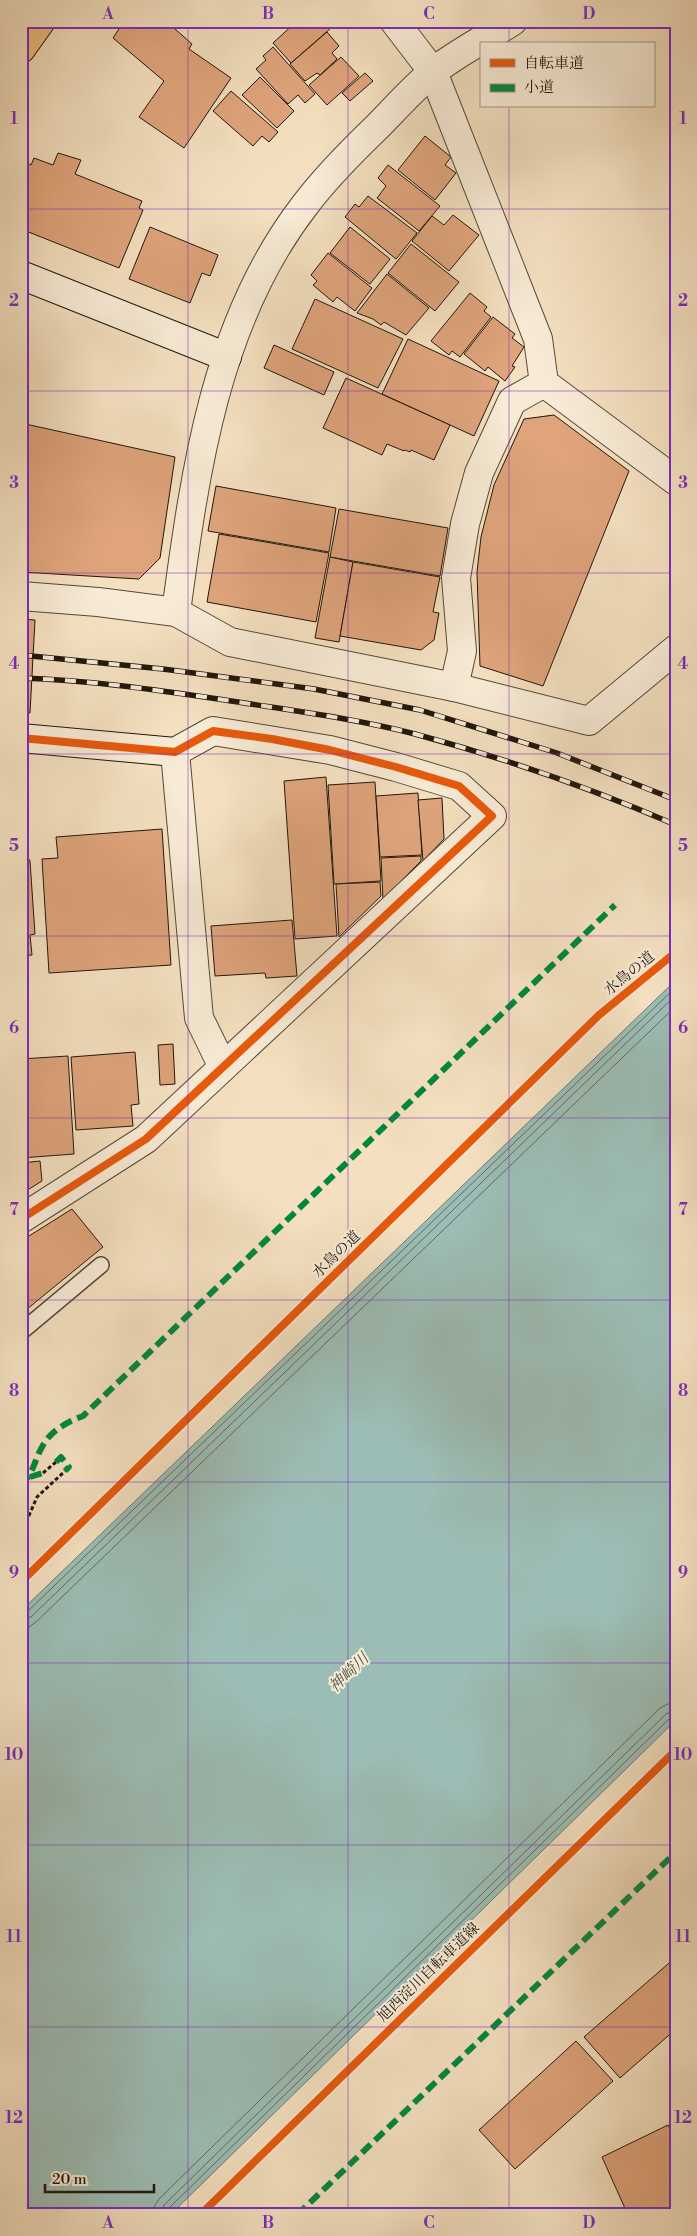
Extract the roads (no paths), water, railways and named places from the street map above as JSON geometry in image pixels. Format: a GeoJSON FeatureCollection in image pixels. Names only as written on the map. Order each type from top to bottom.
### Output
{"type":"FeatureCollection","features":[{"type":"Feature","properties":{"kind":"main road"},"geometry":{"type":"LineString","coordinates":[[21,49],[41,21]]}},
{"type":"Feature","properties":{"kind":"street"},"geometry":{"type":"LineString","coordinates":[[394,21],[433,72],[538,339],[544,383],[676,482]]}},
{"type":"Feature","properties":{"kind":"street"},"geometry":{"type":"LineString","coordinates":[[480,42],[513,21]]}},
{"type":"Feature","properties":{"kind":"street"},"geometry":{"type":"LineString","coordinates":[[176,612],[194,482],[209,419],[227,357],[246,307],[270,258],[304,206],[346,157],[433,72],[480,42]]}},
{"type":"Feature","properties":{"kind":"street"},"geometry":{"type":"LineString","coordinates":[[21,275],[227,357]]}},
{"type":"Feature","properties":{"kind":"street"},"geometry":{"type":"LineString","coordinates":[[454,687],[462,651],[456,578],[465,524],[478,473],[512,401],[544,383]]}},
{"type":"Feature","properties":{"kind":"street"},"geometry":{"type":"LineString","coordinates":[[21,596],[98,602],[176,612],[230,642],[454,687],[589,721],[676,648]]}},
{"type":"Feature","properties":{"kind":"street"},"geometry":{"type":"LineString","coordinates":[[21,738],[175,752],[213,731],[330,750],[459,786],[492,816],[146,1139],[21,1219]]}},
{"type":"Feature","properties":{"kind":"street"},"geometry":{"type":"LineString","coordinates":[[175,752],[199,1018],[223,1067]]}},
{"type":"Feature","properties":{"kind":"lane"},"geometry":{"type":"LineString","coordinates":[[21,1332],[101,1265]]}},
{"type":"Feature","properties":{"kind":"water","name":"神崎川"},"geometry":{"type":"Polygon","coordinates":[[[676,980],[676,1720],[170,2215],[21,2215],[21,1611],[676,980]]]}},
{"type":"Feature","properties":{"kind":"railway"},"geometry":{"type":"LineString","coordinates":[[21,655],[163,669],[314,689],[420,710],[557,753],[676,800]]}},
{"type":"Feature","properties":{"kind":"railway"},"geometry":{"type":"LineString","coordinates":[[21,678],[98,683],[174,693],[392,728],[448,743],[547,775],[676,825]]}}]}
